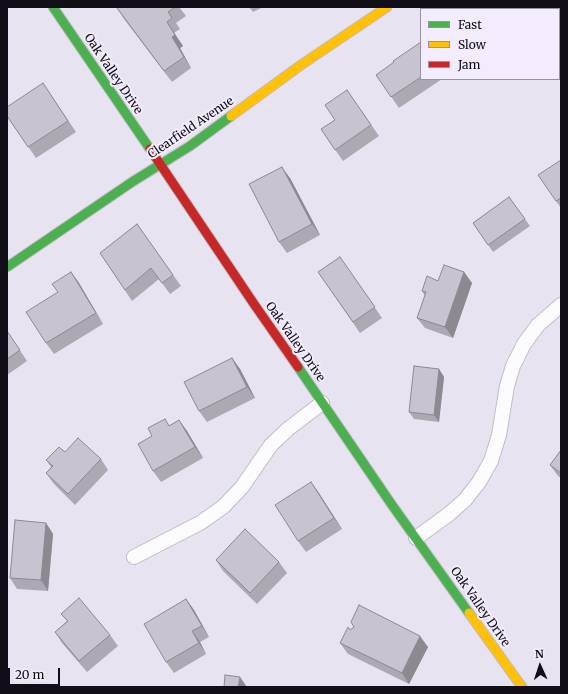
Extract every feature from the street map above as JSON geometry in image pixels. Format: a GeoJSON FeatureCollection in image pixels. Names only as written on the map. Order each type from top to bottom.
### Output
{"type":"FeatureCollection","features":[{"type":"Feature","properties":{"kind":"street","name":"Oak Valley Drive"},"geometry":{"type":"LineString","coordinates":[[53,7],[322,403],[522,687]]}},
{"type":"Feature","properties":{"kind":"street","name":"Clearfield Avenue"},"geometry":{"type":"LineString","coordinates":[[7,267],[160,164],[190,146],[301,65],[387,7]]}},
{"type":"Feature","properties":{"kind":"street"},"geometry":{"type":"LineString","coordinates":[[416,538],[465,500],[480,482],[491,460],[499,435],[507,386],[513,366],[524,344],[538,325],[561,305]]}},
{"type":"Feature","properties":{"kind":"street"},"geometry":{"type":"LineString","coordinates":[[134,557],[200,523],[223,507],[242,487],[271,445],[288,429],[322,403]]}},
{"type":"Feature","properties":{"kind":"building"},"geometry":{"type":"Polygon","coordinates":[[[175,7],[168,12],[172,18],[167,22],[175,35],[172,37],[184,57],[164,71],[117,8],[175,7]]]}},
{"type":"Feature","properties":{"kind":"building"},"geometry":{"type":"Polygon","coordinates":[[[501,7],[502,8],[478,8],[501,7]]]}},
{"type":"Feature","properties":{"kind":"building"},"geometry":{"type":"Polygon","coordinates":[[[420,43],[420,78],[391,97],[376,75],[394,62],[393,61],[420,43]]]}},
{"type":"Feature","properties":{"kind":"building"},"geometry":{"type":"Polygon","coordinates":[[[43,83],[68,121],[28,147],[7,116],[7,107],[43,83]]]}},
{"type":"Feature","properties":{"kind":"building"},"geometry":{"type":"Polygon","coordinates":[[[347,90],[371,125],[335,150],[321,129],[335,120],[325,105],[347,90]]]}},
{"type":"Feature","properties":{"kind":"building"},"geometry":{"type":"Polygon","coordinates":[[[561,160],[561,198],[556,201],[538,175],[561,160]]]}},
{"type":"Feature","properties":{"kind":"building"},"geometry":{"type":"Polygon","coordinates":[[[282,167],[312,224],[279,242],[249,184],[282,167]]]}},
{"type":"Feature","properties":{"kind":"building"},"geometry":{"type":"Polygon","coordinates":[[[509,197],[525,219],[488,245],[473,223],[509,197]]]}},
{"type":"Feature","properties":{"kind":"building"},"geometry":{"type":"Polygon","coordinates":[[[137,224],[173,275],[162,283],[151,268],[125,290],[100,253],[137,224]]]}},
{"type":"Feature","properties":{"kind":"building"},"geometry":{"type":"Polygon","coordinates":[[[340,257],[375,307],[353,322],[318,272],[340,257]]]}},
{"type":"Feature","properties":{"kind":"building"},"geometry":{"type":"Polygon","coordinates":[[[444,265],[464,272],[445,327],[417,318],[426,292],[422,291],[427,276],[438,281],[444,265]]]}},
{"type":"Feature","properties":{"kind":"building"},"geometry":{"type":"Polygon","coordinates":[[[71,272],[96,313],[46,343],[26,312],[58,292],[52,284],[71,272]]]}},
{"type":"Feature","properties":{"kind":"building"},"geometry":{"type":"Polygon","coordinates":[[[7,331],[20,350],[7,359],[7,331]]]}},
{"type":"Feature","properties":{"kind":"building"},"geometry":{"type":"Polygon","coordinates":[[[232,358],[247,387],[199,411],[184,382],[232,358]]]}},
{"type":"Feature","properties":{"kind":"building"},"geometry":{"type":"Polygon","coordinates":[[[414,366],[439,369],[434,415],[409,412],[414,366]]]}},
{"type":"Feature","properties":{"kind":"building"},"geometry":{"type":"Polygon","coordinates":[[[165,419],[169,426],[179,420],[195,447],[153,471],[138,444],[152,436],[148,428],[165,419]]]}},
{"type":"Feature","properties":{"kind":"building"},"geometry":{"type":"Polygon","coordinates":[[[78,438],[101,459],[68,494],[46,473],[53,466],[46,460],[59,447],[65,452],[78,438]]]}},
{"type":"Feature","properties":{"kind":"building"},"geometry":{"type":"Polygon","coordinates":[[[561,450],[561,473],[550,465],[561,450]]]}},
{"type":"Feature","properties":{"kind":"building"},"geometry":{"type":"Polygon","coordinates":[[[311,482],[334,518],[298,541],[275,505],[311,482]]]}},
{"type":"Feature","properties":{"kind":"building"},"geometry":{"type":"Polygon","coordinates":[[[15,520],[46,523],[41,580],[10,578],[15,520]]]}},
{"type":"Feature","properties":{"kind":"building"},"geometry":{"type":"Polygon","coordinates":[[[245,529],[279,562],[250,593],[216,560],[245,529]]]}},
{"type":"Feature","properties":{"kind":"building"},"geometry":{"type":"Polygon","coordinates":[[[79,598],[110,635],[79,661],[55,632],[68,621],[61,614],[79,598]]]}},
{"type":"Feature","properties":{"kind":"building"},"geometry":{"type":"Polygon","coordinates":[[[186,599],[202,626],[192,631],[199,643],[166,662],[144,624],[186,599]]]}},
{"type":"Feature","properties":{"kind":"building"},"geometry":{"type":"Polygon","coordinates":[[[359,605],[420,636],[402,673],[340,643],[348,627],[350,630],[354,627],[351,622],[359,605]]]}},
{"type":"Feature","properties":{"kind":"building"},"geometry":{"type":"Polygon","coordinates":[[[225,675],[240,677],[238,687],[224,687],[225,675]]]}},
{"type":"Feature","properties":{"kind":"traffic: fast"},"geometry":{"type":"LineString","coordinates":[[53,7],[150,149]]}},
{"type":"Feature","properties":{"kind":"traffic: fast"},"geometry":{"type":"LineString","coordinates":[[7,267],[132,182],[190,146],[231,116]]}},
{"type":"Feature","properties":{"kind":"traffic: fast"},"geometry":{"type":"LineString","coordinates":[[298,367],[392,505],[469,613]]}},
{"type":"Feature","properties":{"kind":"traffic: slow"},"geometry":{"type":"LineString","coordinates":[[231,116],[301,65],[387,7]]}},
{"type":"Feature","properties":{"kind":"traffic: slow"},"geometry":{"type":"LineString","coordinates":[[469,613],[522,687]]}},
{"type":"Feature","properties":{"kind":"traffic: jam"},"geometry":{"type":"LineString","coordinates":[[150,149],[298,367]]}}]}
